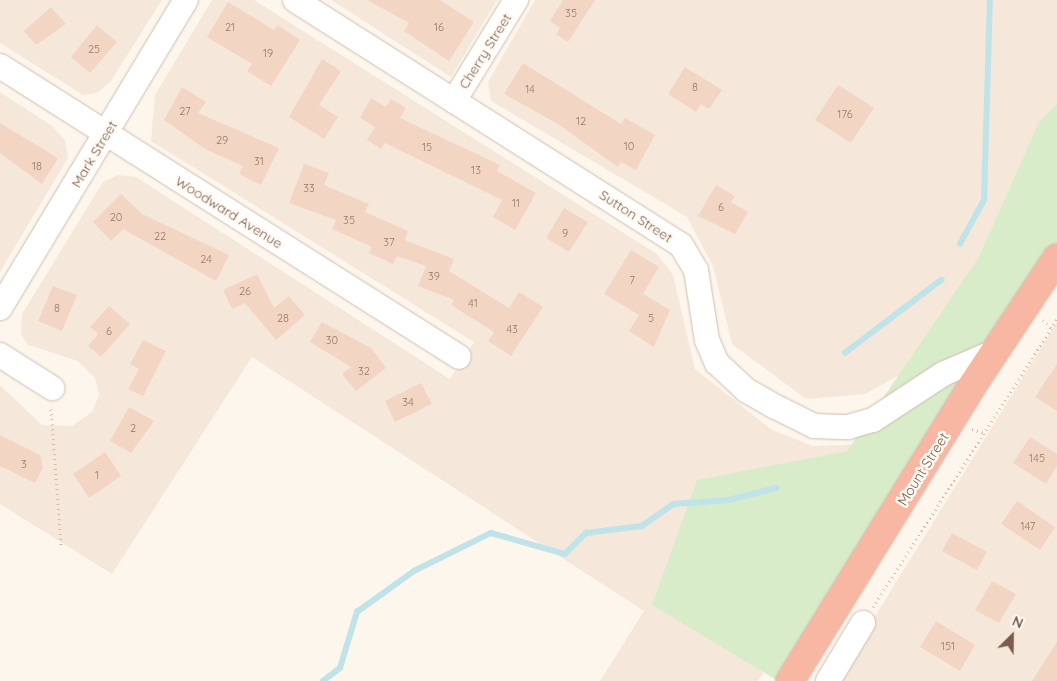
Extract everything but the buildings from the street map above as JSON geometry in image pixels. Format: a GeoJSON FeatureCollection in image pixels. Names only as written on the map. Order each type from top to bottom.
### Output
{"type":"FeatureCollection","features":[{"type":"Feature","properties":{"kind":"highway","name":"Mount Street"},"geometry":{"type":"LineString","coordinates":[[790,681],[994,352],[1057,258]]}},
{"type":"Feature","properties":{"kind":"street","name":"Mark Street"},"geometry":{"type":"LineString","coordinates":[[0,308],[186,0]]}},
{"type":"Feature","properties":{"kind":"street","name":"Sutton Street"},"geometry":{"type":"LineString","coordinates":[[295,0],[681,246],[696,270],[707,340],[716,363],[746,390],[814,426],[848,427],[873,420],[943,374],[994,352]]}},
{"type":"Feature","properties":{"kind":"street","name":"Cherry Street"},"geometry":{"type":"LineString","coordinates":[[454,101],[516,0]]}},
{"type":"Feature","properties":{"kind":"street","name":"Woodward Avenue"},"geometry":{"type":"LineString","coordinates":[[0,66],[459,357]]}},
{"type":"Feature","properties":{"kind":"street"},"geometry":{"type":"LineString","coordinates":[[0,355],[52,388]]}},
{"type":"Feature","properties":{"kind":"street"},"geometry":{"type":"LineString","coordinates":[[828,681],[863,624]]}},
{"type":"Feature","properties":{"kind":"path"},"geometry":{"type":"LineString","coordinates":[[863,624],[1057,319]]}},
{"type":"Feature","properties":{"kind":"path"},"geometry":{"type":"LineString","coordinates":[[52,388],[60,545]]}},
{"type":"Feature","properties":{"kind":"shaded area"},"geometry":{"type":"Polygon","coordinates":[[[0,0],[162,0],[111,81],[97,93],[83,95],[0,43],[0,0]]]}},
{"type":"Feature","properties":{"kind":"shaded area"},"geometry":{"type":"Polygon","coordinates":[[[212,0],[254,0],[657,254],[673,275],[695,369],[772,430],[813,446],[864,444],[945,394],[758,681],[600,681],[644,611],[252,357],[112,574],[0,504],[0,385],[42,425],[72,426],[92,412],[99,395],[95,378],[78,361],[28,345],[21,335],[22,314],[103,182],[118,175],[136,177],[450,379],[474,342],[151,141],[155,95],[212,0]]]}},
{"type":"Feature","properties":{"kind":"shaded area"},"geometry":{"type":"Polygon","coordinates":[[[331,0],[497,0],[451,77],[331,0]]]}},
{"type":"Feature","properties":{"kind":"shaded area"},"geometry":{"type":"Polygon","coordinates":[[[535,0],[1057,0],[1057,222],[954,345],[865,394],[806,399],[732,344],[713,266],[687,217],[491,101],[488,82],[535,0]]]}},
{"type":"Feature","properties":{"kind":"shaded area"},"geometry":{"type":"Polygon","coordinates":[[[0,92],[52,126],[65,140],[68,158],[0,272],[0,92]]]}},
{"type":"Feature","properties":{"kind":"shaded area"},"geometry":{"type":"Polygon","coordinates":[[[1057,322],[1057,681],[835,681],[1057,322]]]}},
{"type":"Feature","properties":{"kind":"green space"},"geometry":{"type":"Polygon","coordinates":[[[1057,104],[1057,258],[778,681],[652,605],[697,480],[847,451],[979,257],[1039,122],[1057,104]]]}},
{"type":"Feature","properties":{"kind":"waterway"},"geometry":{"type":"LineString","coordinates":[[960,244],[984,200],[990,0]]}},
{"type":"Feature","properties":{"kind":"waterway"},"geometry":{"type":"LineString","coordinates":[[845,353],[941,280]]}},
{"type":"Feature","properties":{"kind":"waterway"},"geometry":{"type":"LineString","coordinates":[[323,681],[340,668],[357,612],[414,571],[491,533],[565,554],[586,533],[642,526],[673,504],[729,500],[776,488]]}}]}
